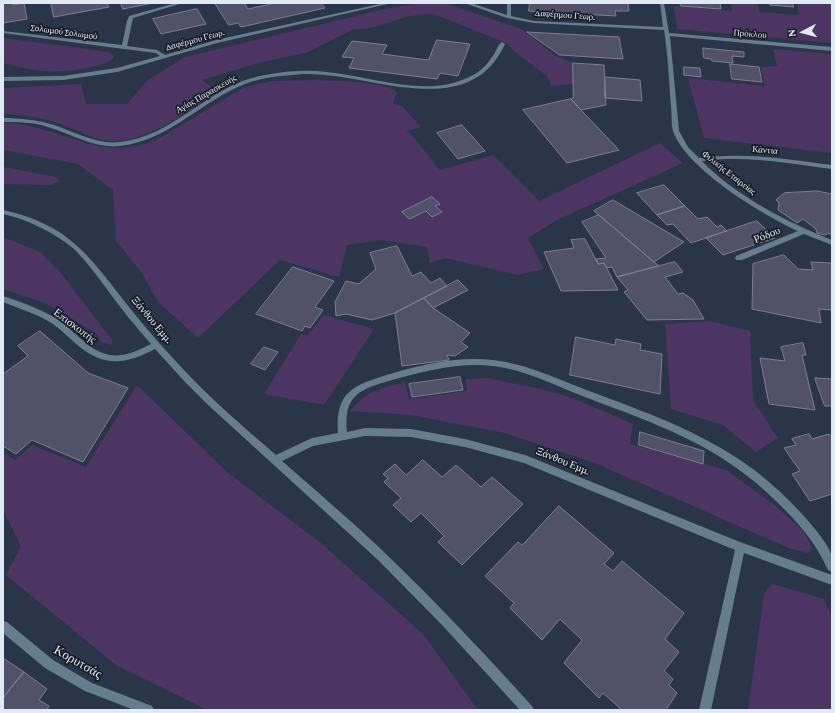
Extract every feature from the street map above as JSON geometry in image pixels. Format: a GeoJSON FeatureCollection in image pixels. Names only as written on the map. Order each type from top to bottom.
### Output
{"type":"FeatureCollection","features":[{"type":"Feature","properties":{"kind":"street"},"geometry":{"type":"LineString","coordinates":[[124,47],[131,17],[181,3]]}},
{"type":"Feature","properties":{"kind":"street","name":"Δαφέρμου Γεωρ."},"geometry":{"type":"LineString","coordinates":[[3,80],[63,78],[95,74],[131,66],[216,42],[390,3]]}},
{"type":"Feature","properties":{"kind":"street","name":"Δαφέρμου Γεωρ."},"geometry":{"type":"LineString","coordinates":[[466,3],[509,17],[543,23],[666,31]]}},
{"type":"Feature","properties":{"kind":"street"},"geometry":{"type":"LineString","coordinates":[[509,3],[509,17]]}},
{"type":"Feature","properties":{"kind":"street","name":"Φιλικής Εταιρείας"},"geometry":{"type":"LineString","coordinates":[[662,3],[676,131],[682,145],[718,178],[762,209],[803,232],[832,243]]}},
{"type":"Feature","properties":{"kind":"street","name":"Πρόκλου"},"geometry":{"type":"LineString","coordinates":[[666,31],[832,49]]}},
{"type":"Feature","properties":{"kind":"street","name":"Σολωμού Σολωμού"},"geometry":{"type":"LineString","coordinates":[[3,32],[152,51],[165,57]]}},
{"type":"Feature","properties":{"kind":"street","name":"Αγίας Παρασκευής"},"geometry":{"type":"LineString","coordinates":[[3,120],[40,123],[95,143],[106,145],[133,143],[159,132],[234,87],[248,81],[283,74],[316,73],[415,87],[442,87],[467,80],[482,72],[494,60],[502,44]]}},
{"type":"Feature","properties":{"kind":"street","name":"Κάντια"},"geometry":{"type":"LineString","coordinates":[[697,160],[734,157],[771,159],[832,167]]}},
{"type":"Feature","properties":{"kind":"street","name":"Ξάνθου Εμμ."},"geometry":{"type":"LineString","coordinates":[[3,212],[43,225],[70,242],[92,265],[157,345],[188,380],[274,460],[360,536],[406,580],[477,653],[528,710]]}},
{"type":"Feature","properties":{"kind":"street","name":"Ρόδου"},"geometry":{"type":"LineString","coordinates":[[739,258],[803,232]]}},
{"type":"Feature","properties":{"kind":"street","name":"Επισκοπής"},"geometry":{"type":"LineString","coordinates":[[3,299],[55,322],[85,348],[102,358],[112,360],[129,357],[157,345]]}},
{"type":"Feature","properties":{"kind":"street"},"geometry":{"type":"LineString","coordinates":[[343,435],[340,420],[344,403],[348,396],[374,382],[418,370],[468,363],[493,363],[520,369],[676,429],[731,458],[755,475],[802,519],[819,543],[832,567]]}},
{"type":"Feature","properties":{"kind":"street","name":"Ξάνθου Εμμ."},"geometry":{"type":"LineString","coordinates":[[274,460],[312,442],[343,435],[381,431],[411,433],[465,443],[525,459],[740,547],[832,580]]}},
{"type":"Feature","properties":{"kind":"street"},"geometry":{"type":"LineString","coordinates":[[706,710],[740,547]]}},
{"type":"Feature","properties":{"kind":"street","name":"Κορυτσάς"},"geometry":{"type":"LineString","coordinates":[[3,626],[49,664],[89,687],[148,710]]}},
{"type":"Feature","properties":{"kind":"shaded area"},"geometry":{"type":"Polygon","coordinates":[[[419,3],[445,3],[521,29],[554,55],[573,63],[573,84],[551,86],[547,76],[515,52],[506,43],[434,14],[427,14],[406,17],[367,29],[354,29],[306,53],[262,62],[202,80],[219,92],[179,118],[133,139],[118,141],[103,140],[45,119],[3,114],[3,88],[81,84],[86,104],[127,104],[148,80],[185,57],[385,9],[419,3]]]}},
{"type":"Feature","properties":{"kind":"shaded area"},"geometry":{"type":"Polygon","coordinates":[[[730,3],[757,3],[760,12],[800,15],[796,3],[832,3],[832,43],[677,29],[674,6],[732,11],[730,3]]]}},
{"type":"Feature","properties":{"kind":"shaded area"},"geometry":{"type":"Polygon","coordinates":[[[3,38],[109,52],[114,57],[101,65],[69,71],[32,70],[3,63],[3,38]]]}},
{"type":"Feature","properties":{"kind":"shaded area"},"geometry":{"type":"Polygon","coordinates":[[[773,49],[832,54],[832,153],[704,138],[688,78],[765,86],[761,67],[777,66],[773,49]]]}},
{"type":"Feature","properties":{"kind":"shaded area"},"geometry":{"type":"Polygon","coordinates":[[[271,81],[345,81],[390,88],[397,92],[393,104],[402,106],[421,127],[406,131],[410,133],[440,170],[493,155],[539,201],[660,143],[683,163],[557,220],[528,238],[544,269],[518,275],[445,258],[430,263],[427,247],[381,240],[347,245],[339,277],[280,260],[198,338],[158,302],[142,273],[116,241],[113,190],[78,164],[3,150],[3,123],[44,129],[98,146],[117,148],[138,146],[160,138],[243,88],[271,81]]]}},
{"type":"Feature","properties":{"kind":"shaded area"},"geometry":{"type":"Polygon","coordinates":[[[3,167],[56,177],[60,181],[50,185],[3,184],[3,167]]]}},
{"type":"Feature","properties":{"kind":"shaded area"},"geometry":{"type":"Polygon","coordinates":[[[3,237],[40,252],[61,273],[112,340],[112,345],[101,342],[97,334],[45,303],[3,289],[3,237]]]}},
{"type":"Feature","properties":{"kind":"shaded area"},"geometry":{"type":"Polygon","coordinates":[[[324,315],[374,329],[324,405],[264,394],[301,334],[307,336],[324,315]]]}},
{"type":"Feature","properties":{"kind":"shaded area"},"geometry":{"type":"Polygon","coordinates":[[[710,321],[750,331],[753,400],[778,438],[756,452],[723,425],[671,409],[665,324],[710,321]]]}},
{"type":"Feature","properties":{"kind":"shaded area"},"geometry":{"type":"Polygon","coordinates":[[[489,378],[549,391],[581,402],[633,424],[630,444],[726,470],[776,506],[803,531],[813,549],[808,553],[791,549],[595,463],[505,433],[411,415],[350,411],[362,399],[375,391],[405,382],[409,399],[467,391],[466,379],[489,378]]]}},
{"type":"Feature","properties":{"kind":"shaded area"},"geometry":{"type":"Polygon","coordinates":[[[137,385],[227,472],[322,544],[423,634],[478,710],[207,710],[116,665],[6,575],[21,546],[3,510],[3,452],[15,460],[32,445],[86,467],[137,385]]]}},
{"type":"Feature","properties":{"kind":"shaded area"},"geometry":{"type":"Polygon","coordinates":[[[773,584],[824,599],[832,617],[832,710],[748,710],[764,594],[773,584]]]}},
{"type":"Feature","properties":{"kind":"building"},"geometry":{"type":"Polygon","coordinates":[[[3,3],[12,3],[13,5],[24,3],[27,19],[3,23],[3,3]]]}},
{"type":"Feature","properties":{"kind":"building"},"geometry":{"type":"Polygon","coordinates":[[[51,3],[107,3],[109,7],[54,17],[51,3]]]}},
{"type":"Feature","properties":{"kind":"building"},"geometry":{"type":"Polygon","coordinates":[[[121,3],[153,3],[123,9],[121,3]]]}},
{"type":"Feature","properties":{"kind":"building"},"geometry":{"type":"Polygon","coordinates":[[[215,3],[244,3],[248,9],[275,3],[321,3],[325,8],[241,27],[238,23],[229,25],[215,3]]]}},
{"type":"Feature","properties":{"kind":"building"},"geometry":{"type":"Polygon","coordinates":[[[530,3],[628,3],[629,11],[615,11],[616,16],[529,11],[530,3]]]}},
{"type":"Feature","properties":{"kind":"building"},"geometry":{"type":"Polygon","coordinates":[[[680,3],[720,3],[721,9],[681,6],[680,3]]]}},
{"type":"Feature","properties":{"kind":"building"},"geometry":{"type":"Polygon","coordinates":[[[769,3],[792,3],[794,7],[770,5],[769,3]]]}},
{"type":"Feature","properties":{"kind":"building"},"geometry":{"type":"Polygon","coordinates":[[[197,9],[206,24],[161,34],[153,19],[197,9]]]}},
{"type":"Feature","properties":{"kind":"building"},"geometry":{"type":"Polygon","coordinates":[[[527,32],[619,37],[623,59],[560,55],[527,32]]]}},
{"type":"Feature","properties":{"kind":"building"},"geometry":{"type":"Polygon","coordinates":[[[437,40],[470,44],[458,76],[440,73],[437,79],[349,68],[354,58],[342,57],[352,41],[387,45],[382,54],[428,60],[437,40]]]}},
{"type":"Feature","properties":{"kind":"building"},"geometry":{"type":"Polygon","coordinates":[[[703,48],[744,52],[744,57],[732,56],[733,63],[712,61],[711,59],[704,58],[703,48]]]}},
{"type":"Feature","properties":{"kind":"building"},"geometry":{"type":"Polygon","coordinates":[[[573,63],[604,65],[606,105],[581,110],[571,99],[573,98],[573,63]]]}},
{"type":"Feature","properties":{"kind":"building"},"geometry":{"type":"Polygon","coordinates":[[[730,64],[759,67],[762,82],[732,79],[730,64]]]}},
{"type":"Feature","properties":{"kind":"building"},"geometry":{"type":"Polygon","coordinates":[[[684,67],[700,68],[701,77],[684,75],[684,67]]]}},
{"type":"Feature","properties":{"kind":"building"},"geometry":{"type":"Polygon","coordinates":[[[605,77],[640,80],[642,101],[605,98],[605,77]]]}},
{"type":"Feature","properties":{"kind":"building"},"geometry":{"type":"Polygon","coordinates":[[[571,99],[619,150],[567,163],[523,110],[571,99]]]}},
{"type":"Feature","properties":{"kind":"building"},"geometry":{"type":"Polygon","coordinates":[[[462,125],[485,151],[458,159],[437,133],[462,125]]]}},
{"type":"Feature","properties":{"kind":"building"},"geometry":{"type":"Polygon","coordinates":[[[664,185],[685,206],[657,215],[637,193],[664,185]]]}},
{"type":"Feature","properties":{"kind":"building"},"geometry":{"type":"Polygon","coordinates":[[[817,191],[832,194],[832,236],[829,233],[825,235],[817,233],[816,229],[803,219],[797,223],[778,210],[779,203],[776,200],[784,193],[817,191]]]}},
{"type":"Feature","properties":{"kind":"building"},"geometry":{"type":"Polygon","coordinates":[[[432,197],[440,204],[435,206],[442,212],[432,217],[426,211],[409,219],[402,212],[432,197]]]}},
{"type":"Feature","properties":{"kind":"building"},"geometry":{"type":"Polygon","coordinates":[[[613,200],[684,242],[654,262],[594,211],[613,200]]]}},
{"type":"Feature","properties":{"kind":"building"},"geometry":{"type":"Polygon","coordinates":[[[685,206],[698,219],[707,217],[717,227],[721,225],[727,231],[691,243],[673,224],[667,225],[657,215],[685,206]]]}},
{"type":"Feature","properties":{"kind":"building"},"geometry":{"type":"Polygon","coordinates":[[[599,215],[659,266],[617,277],[612,267],[606,268],[604,263],[598,264],[596,259],[606,258],[582,222],[599,215]]]}},
{"type":"Feature","properties":{"kind":"building"},"geometry":{"type":"Polygon","coordinates":[[[757,221],[775,238],[723,255],[706,238],[757,221]]]}},
{"type":"Feature","properties":{"kind":"building"},"geometry":{"type":"Polygon","coordinates":[[[585,239],[598,264],[604,263],[618,290],[561,291],[544,252],[574,248],[571,240],[585,239]]]}},
{"type":"Feature","properties":{"kind":"building"},"geometry":{"type":"Polygon","coordinates":[[[397,246],[412,276],[421,272],[431,283],[440,278],[447,286],[395,313],[372,320],[346,314],[336,316],[335,302],[346,281],[359,284],[376,269],[370,253],[397,246]]]}},
{"type":"Feature","properties":{"kind":"building"},"geometry":{"type":"Polygon","coordinates":[[[784,255],[798,269],[813,270],[811,262],[832,263],[832,310],[819,309],[821,323],[752,309],[753,264],[784,255]]]}},
{"type":"Feature","properties":{"kind":"building"},"geometry":{"type":"Polygon","coordinates":[[[675,262],[683,272],[665,277],[678,294],[683,293],[693,300],[704,319],[647,320],[624,292],[628,290],[617,277],[675,262]]]}},
{"type":"Feature","properties":{"kind":"building"},"geometry":{"type":"Polygon","coordinates":[[[293,267],[334,281],[315,307],[323,310],[310,328],[305,326],[302,331],[256,314],[293,267]]]}},
{"type":"Feature","properties":{"kind":"building"},"geometry":{"type":"Polygon","coordinates":[[[458,280],[468,290],[433,308],[424,298],[458,280]]]}},
{"type":"Feature","properties":{"kind":"building"},"geometry":{"type":"Polygon","coordinates":[[[424,298],[433,308],[470,333],[461,342],[468,347],[455,356],[447,355],[449,360],[402,366],[395,313],[424,298]]]}},
{"type":"Feature","properties":{"kind":"building"},"geometry":{"type":"Polygon","coordinates":[[[40,331],[88,373],[128,388],[83,462],[32,440],[16,454],[3,446],[3,374],[28,356],[18,346],[40,331]]]}},
{"type":"Feature","properties":{"kind":"building"},"geometry":{"type":"Polygon","coordinates":[[[576,337],[615,345],[616,339],[641,344],[640,350],[662,354],[660,394],[570,375],[576,337]]]}},
{"type":"Feature","properties":{"kind":"building"},"geometry":{"type":"Polygon","coordinates":[[[803,343],[806,355],[802,355],[815,410],[769,404],[760,358],[785,361],[781,347],[803,343]]]}},
{"type":"Feature","properties":{"kind":"building"},"geometry":{"type":"Polygon","coordinates":[[[264,347],[278,352],[265,370],[251,364],[264,347]]]}},
{"type":"Feature","properties":{"kind":"building"},"geometry":{"type":"Polygon","coordinates":[[[460,377],[463,390],[412,397],[409,384],[460,377]]]}},
{"type":"Feature","properties":{"kind":"building"},"geometry":{"type":"Polygon","coordinates":[[[815,378],[832,379],[832,406],[825,406],[815,378]]]}},
{"type":"Feature","properties":{"kind":"building"},"geometry":{"type":"Polygon","coordinates":[[[640,432],[704,451],[703,464],[639,445],[640,432]]]}},
{"type":"Feature","properties":{"kind":"building"},"geometry":{"type":"Polygon","coordinates":[[[809,434],[812,439],[829,434],[832,437],[832,494],[810,501],[792,474],[800,471],[784,448],[796,445],[792,439],[809,434]]]}},
{"type":"Feature","properties":{"kind":"building"},"geometry":{"type":"Polygon","coordinates":[[[423,460],[442,477],[456,465],[481,487],[492,477],[523,504],[462,565],[438,542],[444,536],[421,513],[411,522],[393,505],[401,498],[384,482],[388,478],[383,474],[395,464],[406,475],[423,460]]]}},
{"type":"Feature","properties":{"kind":"building"},"geometry":{"type":"Polygon","coordinates":[[[559,506],[614,553],[604,564],[613,571],[622,561],[684,613],[665,639],[679,652],[664,671],[673,679],[669,685],[677,693],[666,710],[622,710],[603,693],[599,698],[564,663],[582,640],[560,619],[542,640],[510,608],[514,603],[485,576],[518,542],[522,545],[559,506]]]}},
{"type":"Feature","properties":{"kind":"building"},"geometry":{"type":"Polygon","coordinates":[[[3,658],[24,672],[3,698],[3,658]]]}},
{"type":"Feature","properties":{"kind":"building"},"geometry":{"type":"Polygon","coordinates":[[[24,672],[47,689],[39,700],[49,706],[47,710],[3,710],[3,698],[24,672]]]}}]}
